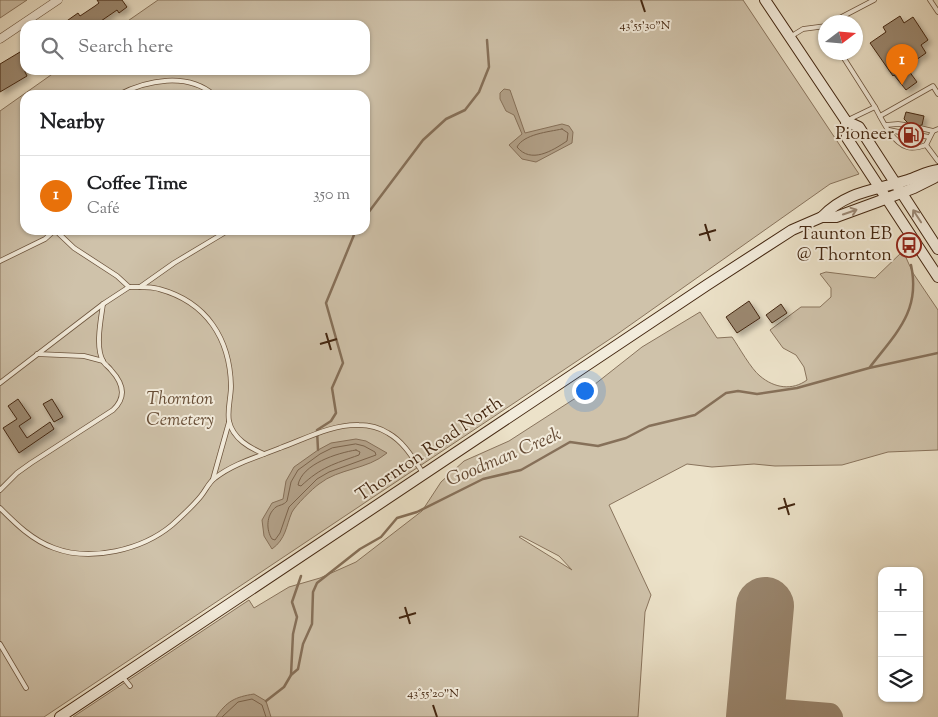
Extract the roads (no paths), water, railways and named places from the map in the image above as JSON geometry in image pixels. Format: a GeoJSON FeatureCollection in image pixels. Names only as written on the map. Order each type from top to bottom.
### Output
{"type":"FeatureCollection","features":[{"type":"Feature","properties":{"kind":"main road"},"geometry":{"type":"LineString","coordinates":[[765,0],[846,121],[847,138],[938,277]]}},
{"type":"Feature","properties":{"kind":"main road"},"geometry":{"type":"LineString","coordinates":[[846,121],[859,127],[938,249]]}},
{"type":"Feature","properties":{"kind":"main road","name":"Thornton Road North"},"geometry":{"type":"LineString","coordinates":[[822,217],[832,206],[841,201],[938,170]]}},
{"type":"Feature","properties":{"kind":"main road","name":"Thornton Road North"},"geometry":{"type":"LineString","coordinates":[[60,717],[792,230],[822,217],[836,217],[902,193],[938,175]]}},
{"type":"Feature","properties":{"kind":"street"},"geometry":{"type":"LineString","coordinates":[[28,20],[58,0]]}},
{"type":"Feature","properties":{"kind":"street"},"geometry":{"type":"LineString","coordinates":[[0,39],[20,26]]}},
{"type":"Feature","properties":{"kind":"lane"},"geometry":{"type":"LineString","coordinates":[[845,15],[874,0]]}},
{"type":"Feature","properties":{"kind":"lane"},"geometry":{"type":"LineString","coordinates":[[930,0],[938,12]]}},
{"type":"Feature","properties":{"kind":"lane"},"geometry":{"type":"LineString","coordinates":[[790,37],[803,30],[818,29]]}},
{"type":"Feature","properties":{"kind":"lane"},"geometry":{"type":"LineString","coordinates":[[845,60],[889,130],[900,143],[908,148],[926,145]]}},
{"type":"Feature","properties":{"kind":"lane"},"geometry":{"type":"LineString","coordinates":[[128,90],[157,82],[182,80],[208,90]]}},
{"type":"Feature","properties":{"kind":"lane"},"geometry":{"type":"LineString","coordinates":[[880,116],[933,86],[938,94]]}},
{"type":"Feature","properties":{"kind":"lane"},"geometry":{"type":"LineString","coordinates":[[846,121],[875,107]]}},
{"type":"Feature","properties":{"kind":"lane"},"geometry":{"type":"LineString","coordinates":[[886,125],[906,125]]}},
{"type":"Feature","properties":{"kind":"lane"},"geometry":{"type":"LineString","coordinates":[[920,128],[936,130]]}},
{"type":"Feature","properties":{"kind":"lane"},"geometry":{"type":"LineString","coordinates":[[889,130],[904,133]]}},
{"type":"Feature","properties":{"kind":"lane"},"geometry":{"type":"LineString","coordinates":[[926,145],[929,137],[936,130]]}},
{"type":"Feature","properties":{"kind":"lane"},"geometry":{"type":"LineString","coordinates":[[918,135],[929,137]]}},
{"type":"Feature","properties":{"kind":"lane"},"geometry":{"type":"LineString","coordinates":[[926,145],[938,161]]}},
{"type":"Feature","properties":{"kind":"lane"},"geometry":{"type":"LineString","coordinates":[[0,261],[49,235]]}},
{"type":"Feature","properties":{"kind":"lane"},"geometry":{"type":"LineString","coordinates":[[60,235],[74,248],[118,276],[129,287]]}},
{"type":"Feature","properties":{"kind":"lane"},"geometry":{"type":"LineString","coordinates":[[140,287],[174,263],[221,235]]}},
{"type":"Feature","properties":{"kind":"lane"},"geometry":{"type":"LineString","coordinates":[[0,383],[103,304],[129,287],[140,287],[158,288],[180,296],[198,309],[215,327],[226,350],[231,386],[229,422],[213,479],[202,496],[171,526],[157,535],[128,547],[99,554],[76,554],[54,548],[34,538],[0,508]]}},
{"type":"Feature","properties":{"kind":"lane"},"geometry":{"type":"LineString","coordinates":[[103,304],[99,338],[103,361]]}},
{"type":"Feature","properties":{"kind":"lane"},"geometry":{"type":"LineString","coordinates":[[0,490],[17,474],[113,410],[120,402],[122,395],[121,385],[112,370],[103,361],[84,356],[37,354]]}},
{"type":"Feature","properties":{"kind":"lane"},"geometry":{"type":"LineString","coordinates":[[229,422],[242,442],[264,454]]}},
{"type":"Feature","properties":{"kind":"lane"},"geometry":{"type":"LineString","coordinates":[[213,479],[240,463],[323,432],[359,425],[374,427],[388,433],[409,452],[424,474]]}},
{"type":"Feature","properties":{"kind":"lane"},"geometry":{"type":"LineString","coordinates":[[0,644],[26,688]]}},
{"type":"Feature","properties":{"kind":"lane"},"geometry":{"type":"LineString","coordinates":[[122,675],[130,686]]}},
{"type":"Feature","properties":{"kind":"water"},"geometry":{"type":"Polygon","coordinates":[[[504,89],[510,90],[525,133],[562,124],[569,126],[573,132],[572,143],[536,162],[522,159],[509,145],[522,134],[514,115],[506,111],[500,99],[500,93],[504,89]]]}},
{"type":"Feature","properties":{"kind":"water"},"geometry":{"type":"Polygon","coordinates":[[[356,439],[366,441],[387,453],[371,463],[335,475],[316,486],[294,509],[283,537],[272,549],[264,536],[262,520],[272,503],[283,499],[286,481],[294,467],[331,443],[356,439]]]}},
{"type":"Feature","properties":{"kind":"water"},"geometry":{"type":"Polygon","coordinates":[[[254,694],[266,701],[271,717],[216,717],[232,701],[254,694]]]}},
{"type":"Feature","properties":{"kind":"waterway"},"geometry":{"type":"LineString","coordinates":[[370,210],[423,140],[446,119],[465,110],[479,92],[489,67],[487,40]]}},
{"type":"Feature","properties":{"kind":"waterway"},"geometry":{"type":"LineString","coordinates":[[318,450],[317,430],[331,421],[336,413],[332,388],[343,363],[326,303],[354,235]]}},
{"type":"Feature","properties":{"kind":"waterway"},"geometry":{"type":"LineString","coordinates":[[870,367],[897,332],[909,309],[913,281],[911,265]]}},
{"type":"Feature","properties":{"kind":"waterway","name":"Goodman Creek"},"geometry":{"type":"LineString","coordinates":[[266,701],[284,687],[291,675],[298,669],[303,644],[312,624],[313,592],[317,583],[360,549],[381,537],[397,518],[417,512],[483,479],[521,470],[570,442],[598,446],[626,438],[649,426],[695,415],[726,393],[738,391],[757,394],[797,388],[869,368],[938,353]]}},
{"type":"Feature","properties":{"kind":"waterway"},"geometry":{"type":"LineString","coordinates":[[291,675],[293,634],[297,617],[292,602],[301,576]]}},
{"type":"Feature","properties":{"kind":"place","name":"Coffee Time"},"geometry":{"type":"Point","coordinates":[902,85]}},
{"type":"Feature","properties":{"kind":"place","name":"Pioneer"},"geometry":{"type":"Point","coordinates":[911,135]}},
{"type":"Feature","properties":{"kind":"place","name":"Taunton EB @ Thornton"},"geometry":{"type":"Point","coordinates":[909,245]}},
{"type":"Feature","properties":{"kind":"park label","name":"Thornton Cemetery"},"geometry":{"type":"Point","coordinates":[180,410]}}]}
